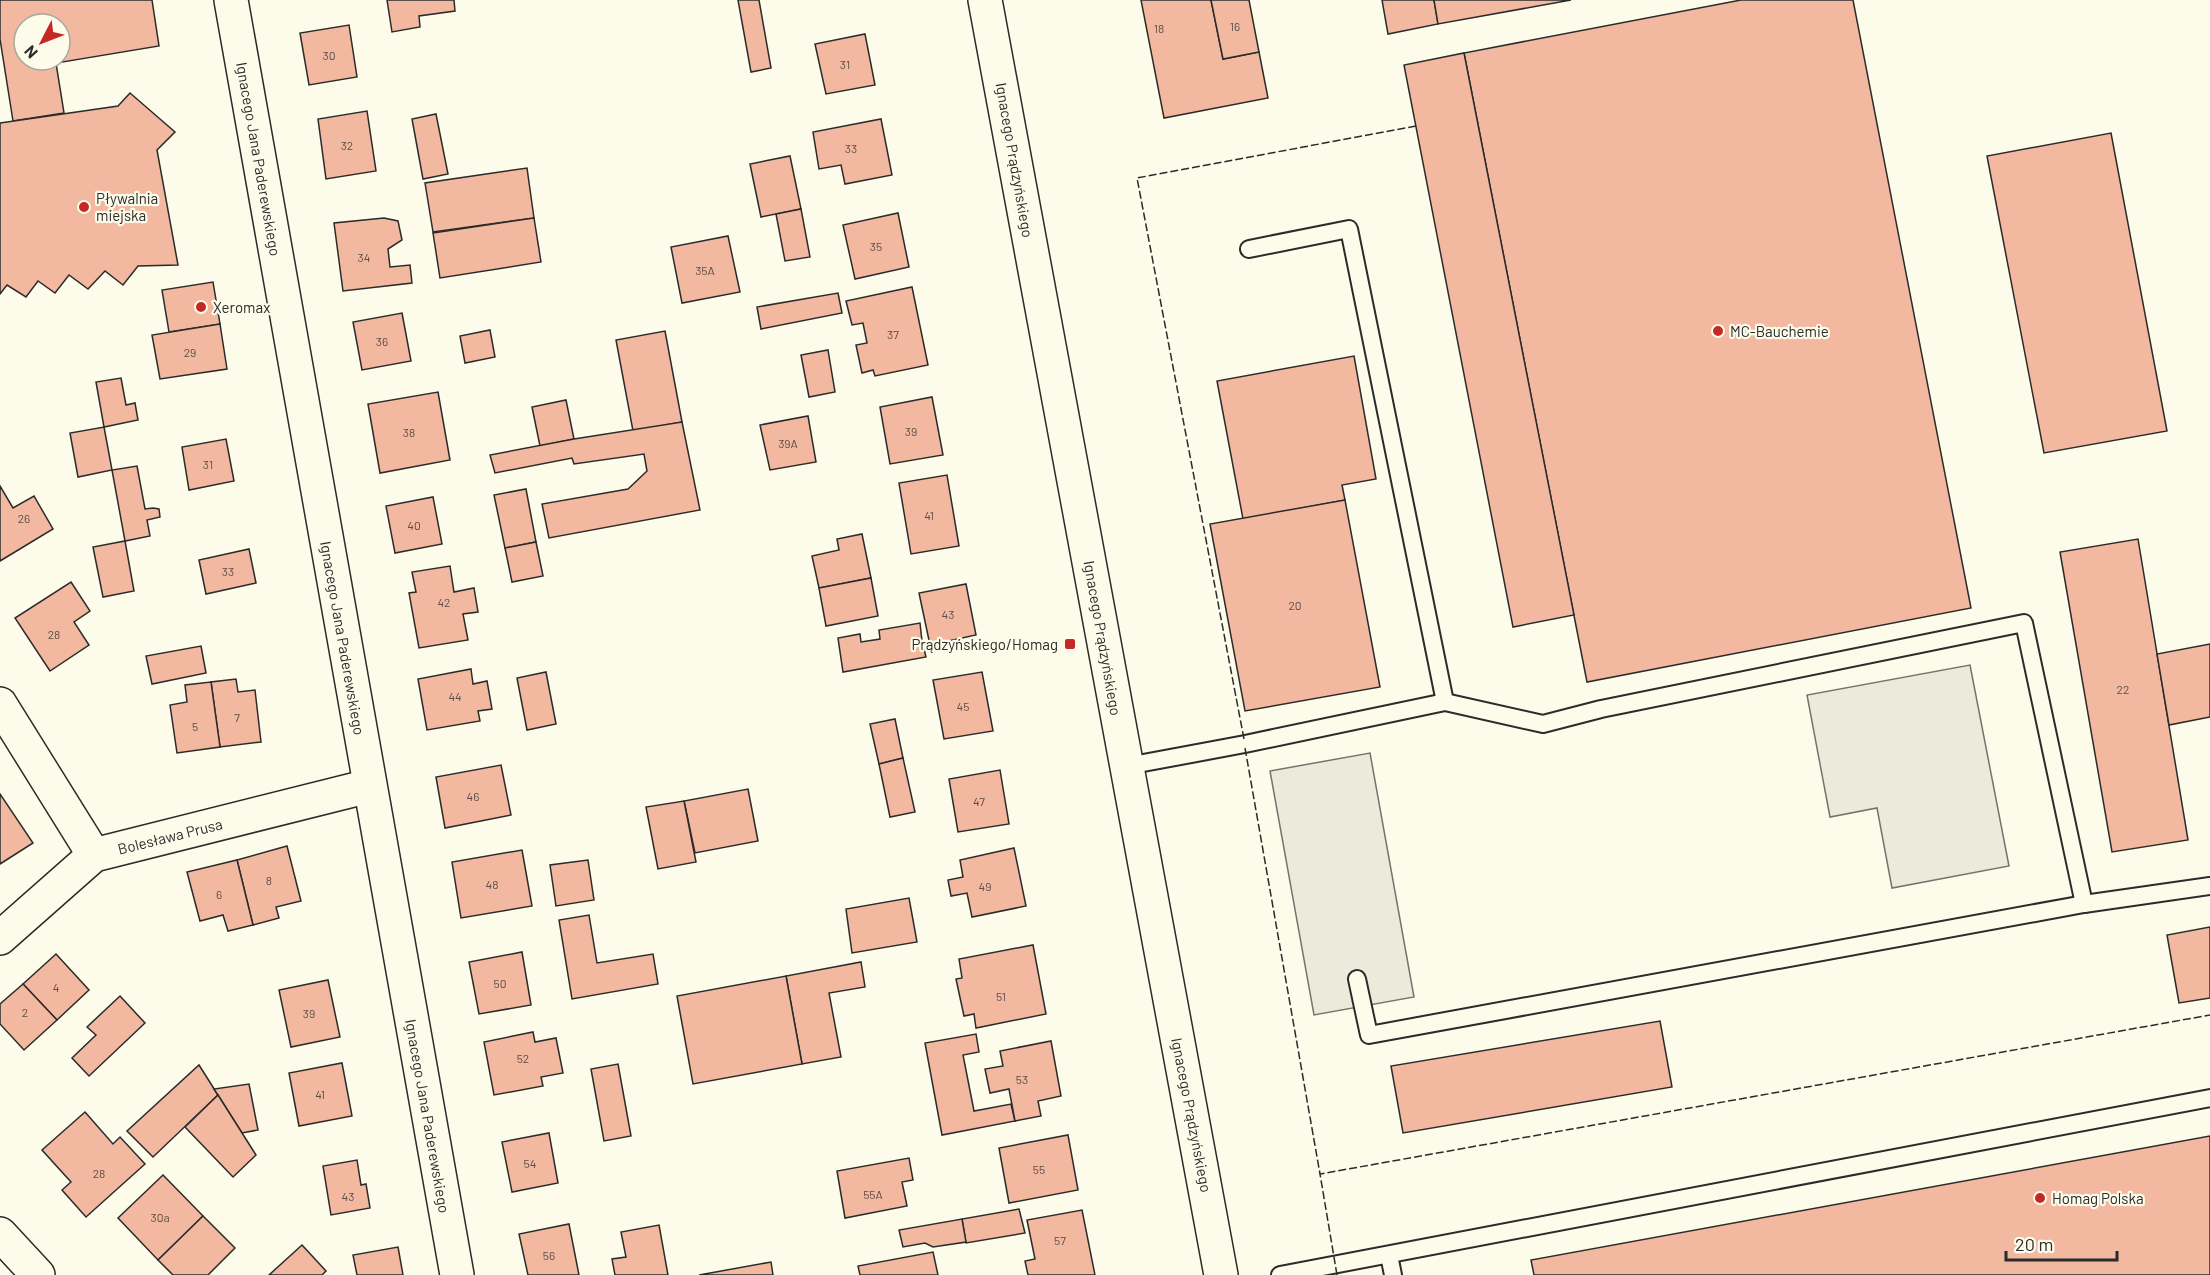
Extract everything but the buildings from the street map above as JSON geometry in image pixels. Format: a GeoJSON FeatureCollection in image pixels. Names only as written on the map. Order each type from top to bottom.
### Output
{"type":"FeatureCollection","features":[{"type":"Feature","properties":{"kind":"street","name":"Ignacego Jana Paderewskiego"},"geometry":{"type":"LineString","coordinates":[[231,0],[457,1275]]}},
{"type":"Feature","properties":{"kind":"street","name":"Ignacego Prądzyńskiego"},"geometry":{"type":"LineString","coordinates":[[985,0],[1221,1275]]}},
{"type":"Feature","properties":{"kind":"street"},"geometry":{"type":"LineString","coordinates":[[0,704],[94,855]]}},
{"type":"Feature","properties":{"kind":"street","name":"Bolesława Prusa"},"geometry":{"type":"LineString","coordinates":[[0,939],[94,855],[369,786]]}},
{"type":"Feature","properties":{"kind":"street"},"geometry":{"type":"LineString","coordinates":[[0,1234],[38,1275]]}},
{"type":"Feature","properties":{"kind":"lane"},"geometry":{"type":"LineString","coordinates":[[1249,249],[1349,229],[1445,702]]}},
{"type":"Feature","properties":{"kind":"lane"},"geometry":{"type":"LineString","coordinates":[[1127,766],[1445,702],[1543,724],[1601,709],[2024,623],[2084,904]]}},
{"type":"Feature","properties":{"kind":"lane"},"geometry":{"type":"LineString","coordinates":[[1357,980],[1369,1035],[2084,904],[2210,886]]}},
{"type":"Feature","properties":{"kind":"lane"},"geometry":{"type":"LineString","coordinates":[[1280,1275],[2210,1098]]}},
{"type":"Feature","properties":{"kind":"lane"},"geometry":{"type":"LineString","coordinates":[[1389,1255],[1393,1275]]}},
{"type":"Feature","properties":{"kind":"shaded area"},"geometry":{"type":"Polygon","coordinates":[[[1970,665],[2009,866],[1892,888],[1877,808],[1830,817],[1807,695],[1970,665]]]}},
{"type":"Feature","properties":{"kind":"shaded area"},"geometry":{"type":"Polygon","coordinates":[[[1370,753],[1414,997],[1314,1015],[1270,771],[1370,753]]]}},
{"type":"Feature","properties":{"kind":"fence"},"geometry":{"type":"LineString","coordinates":[[1244,739],[1137,178],[1416,126]]}},
{"type":"Feature","properties":{"kind":"fence"},"geometry":{"type":"LineString","coordinates":[[1245,748],[1320,1174]]}},
{"type":"Feature","properties":{"kind":"fence"},"geometry":{"type":"LineString","coordinates":[[1337,1275],[1320,1174],[2210,1015]]}},
{"type":"Feature","properties":{"kind":"place","name":"Pływalnia miejska"},"geometry":{"type":"Point","coordinates":[84,207]}},
{"type":"Feature","properties":{"kind":"place","name":"Xeromax"},"geometry":{"type":"Point","coordinates":[201,307]}},
{"type":"Feature","properties":{"kind":"place","name":"MC-Bauchemie"},"geometry":{"type":"Point","coordinates":[1718,331]}},
{"type":"Feature","properties":{"kind":"place","name":"Prądzyńskiego/Homag"},"geometry":{"type":"Point","coordinates":[1070,644]}},
{"type":"Feature","properties":{"kind":"place","name":"Homag Polska"},"geometry":{"type":"Point","coordinates":[2040,1198]}}]}
